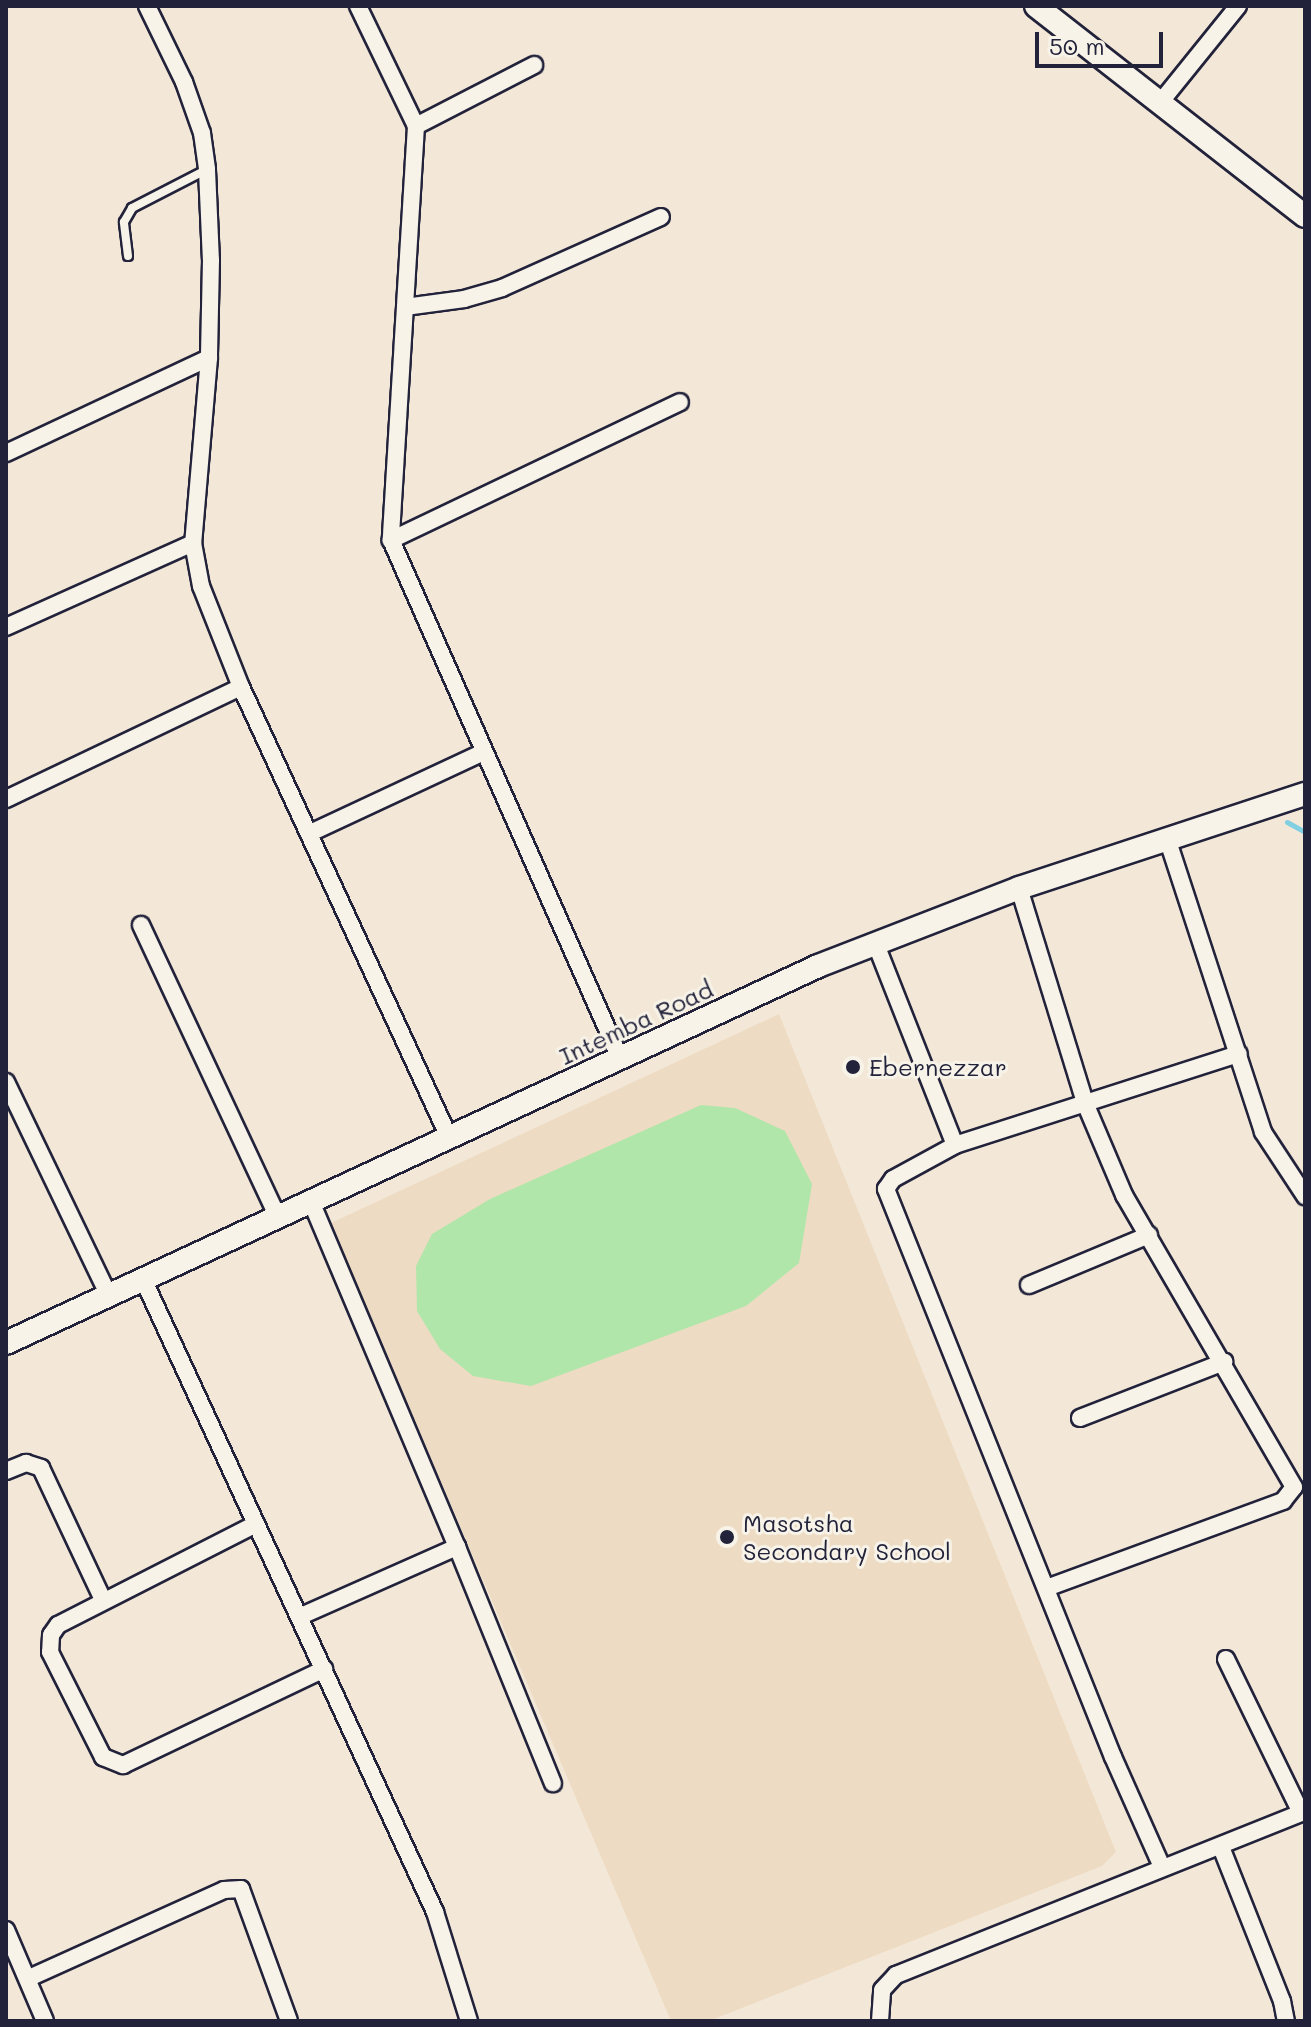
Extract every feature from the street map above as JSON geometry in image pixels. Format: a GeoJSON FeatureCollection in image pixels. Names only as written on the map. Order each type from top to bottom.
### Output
{"type":"FeatureCollection","features":[{"type":"Feature","properties":{"kind":"street"},"geometry":{"type":"LineString","coordinates":[[147,6],[184,82],[202,133],[207,170],[211,260],[209,358],[193,543],[201,586],[241,687],[449,1138]]}},
{"type":"Feature","properties":{"kind":"street"},"geometry":{"type":"LineString","coordinates":[[358,6],[416,126],[391,540],[620,1058]]}},
{"type":"Feature","properties":{"kind":"street"},"geometry":{"type":"LineString","coordinates":[[1036,6],[1305,216]]}},
{"type":"Feature","properties":{"kind":"street"},"geometry":{"type":"LineString","coordinates":[[1159,104],[1238,6]]}},
{"type":"Feature","properties":{"kind":"street"},"geometry":{"type":"LineString","coordinates":[[416,126],[534,65]]}},
{"type":"Feature","properties":{"kind":"street"},"geometry":{"type":"LineString","coordinates":[[405,307],[464,299],[502,288],[661,217]]}},
{"type":"Feature","properties":{"kind":"street"},"geometry":{"type":"LineString","coordinates":[[6,453],[209,358]]}},
{"type":"Feature","properties":{"kind":"street"},"geometry":{"type":"LineString","coordinates":[[391,540],[680,402]]}},
{"type":"Feature","properties":{"kind":"street"},"geometry":{"type":"LineString","coordinates":[[6,627],[193,543]]}},
{"type":"Feature","properties":{"kind":"street"},"geometry":{"type":"LineString","coordinates":[[6,799],[241,687]]}},
{"type":"Feature","properties":{"kind":"street"},"geometry":{"type":"LineString","coordinates":[[310,833],[484,752]]}},
{"type":"Feature","properties":{"kind":"street","name":"Intemba Road"},"geometry":{"type":"LineString","coordinates":[[6,1343],[875,942],[1019,888],[1305,794]]}},
{"type":"Feature","properties":{"kind":"street"},"geometry":{"type":"LineString","coordinates":[[1167,838],[1263,1132],[1303,1186]]}},
{"type":"Feature","properties":{"kind":"street"},"geometry":{"type":"LineString","coordinates":[[1019,888],[1085,1103],[1124,1195],[1294,1487],[1291,1495],[1283,1501],[1047,1588]]}},
{"type":"Feature","properties":{"kind":"street"},"geometry":{"type":"LineString","coordinates":[[141,925],[278,1217]]}},
{"type":"Feature","properties":{"kind":"street"},"geometry":{"type":"LineString","coordinates":[[875,942],[955,1145]]}},
{"type":"Feature","properties":{"kind":"street"},"geometry":{"type":"LineString","coordinates":[[1162,1867],[1113,1757],[887,1200],[886,1189],[893,1179],[955,1145],[1239,1054]]}},
{"type":"Feature","properties":{"kind":"street"},"geometry":{"type":"LineString","coordinates":[[6,1082],[109,1296]]}},
{"type":"Feature","properties":{"kind":"street"},"geometry":{"type":"LineString","coordinates":[[311,1201],[553,1783]]}},
{"type":"Feature","properties":{"kind":"street"},"geometry":{"type":"LineString","coordinates":[[1029,1285],[1149,1235]]}},
{"type":"Feature","properties":{"kind":"street"},"geometry":{"type":"LineString","coordinates":[[144,1281],[435,1912],[469,2021]]}},
{"type":"Feature","properties":{"kind":"street"},"geometry":{"type":"LineString","coordinates":[[1080,1418],[1224,1362]]}},
{"type":"Feature","properties":{"kind":"street"},"geometry":{"type":"LineString","coordinates":[[6,1471],[26,1463],[41,1468],[103,1600]]}},
{"type":"Feature","properties":{"kind":"street"},"geometry":{"type":"LineString","coordinates":[[256,1524],[58,1625],[50,1643],[50,1652],[103,1757],[113,1764],[123,1765],[324,1669]]}},
{"type":"Feature","properties":{"kind":"street"},"geometry":{"type":"LineString","coordinates":[[301,1616],[457,1547]]}},
{"type":"Feature","properties":{"kind":"street"},"geometry":{"type":"LineString","coordinates":[[880,2021],[882,1990],[896,1975],[1303,1812],[1226,1659]]}},
{"type":"Feature","properties":{"kind":"street"},"geometry":{"type":"LineString","coordinates":[[1221,1847],[1282,2001],[1286,2021]]}},
{"type":"Feature","properties":{"kind":"street"},"geometry":{"type":"LineString","coordinates":[[29,1978],[224,1890],[241,1889],[289,2021]]}},
{"type":"Feature","properties":{"kind":"street"},"geometry":{"type":"LineString","coordinates":[[6,1930],[45,2021]]}},
{"type":"Feature","properties":{"kind":"lane"},"geometry":{"type":"LineString","coordinates":[[128,256],[124,222],[132,208],[207,170]]}},
{"type":"Feature","properties":{"kind":"shaded area","name":"Masotsha Secondary School"},"geometry":{"type":"Polygon","coordinates":[[[779,1014],[1116,1852],[1102,1866],[709,2021],[671,2021],[331,1223],[779,1014]]]}},
{"type":"Feature","properties":{"kind":"green space"},"geometry":{"type":"Polygon","coordinates":[[[701,1105],[735,1108],[785,1131],[812,1184],[799,1263],[746,1306],[531,1386],[473,1376],[440,1349],[417,1311],[416,1266],[432,1234],[490,1199],[701,1105]]]}},
{"type":"Feature","properties":{"kind":"waterway"},"geometry":{"type":"LineString","coordinates":[[1287,822],[1305,832]]}},
{"type":"Feature","properties":{"kind":"place","name":"Ebernezzar"},"geometry":{"type":"Point","coordinates":[853,1067]}},
{"type":"Feature","properties":{"kind":"place","name":"Masotsha Secondary School"},"geometry":{"type":"Point","coordinates":[727,1537]}}]}
